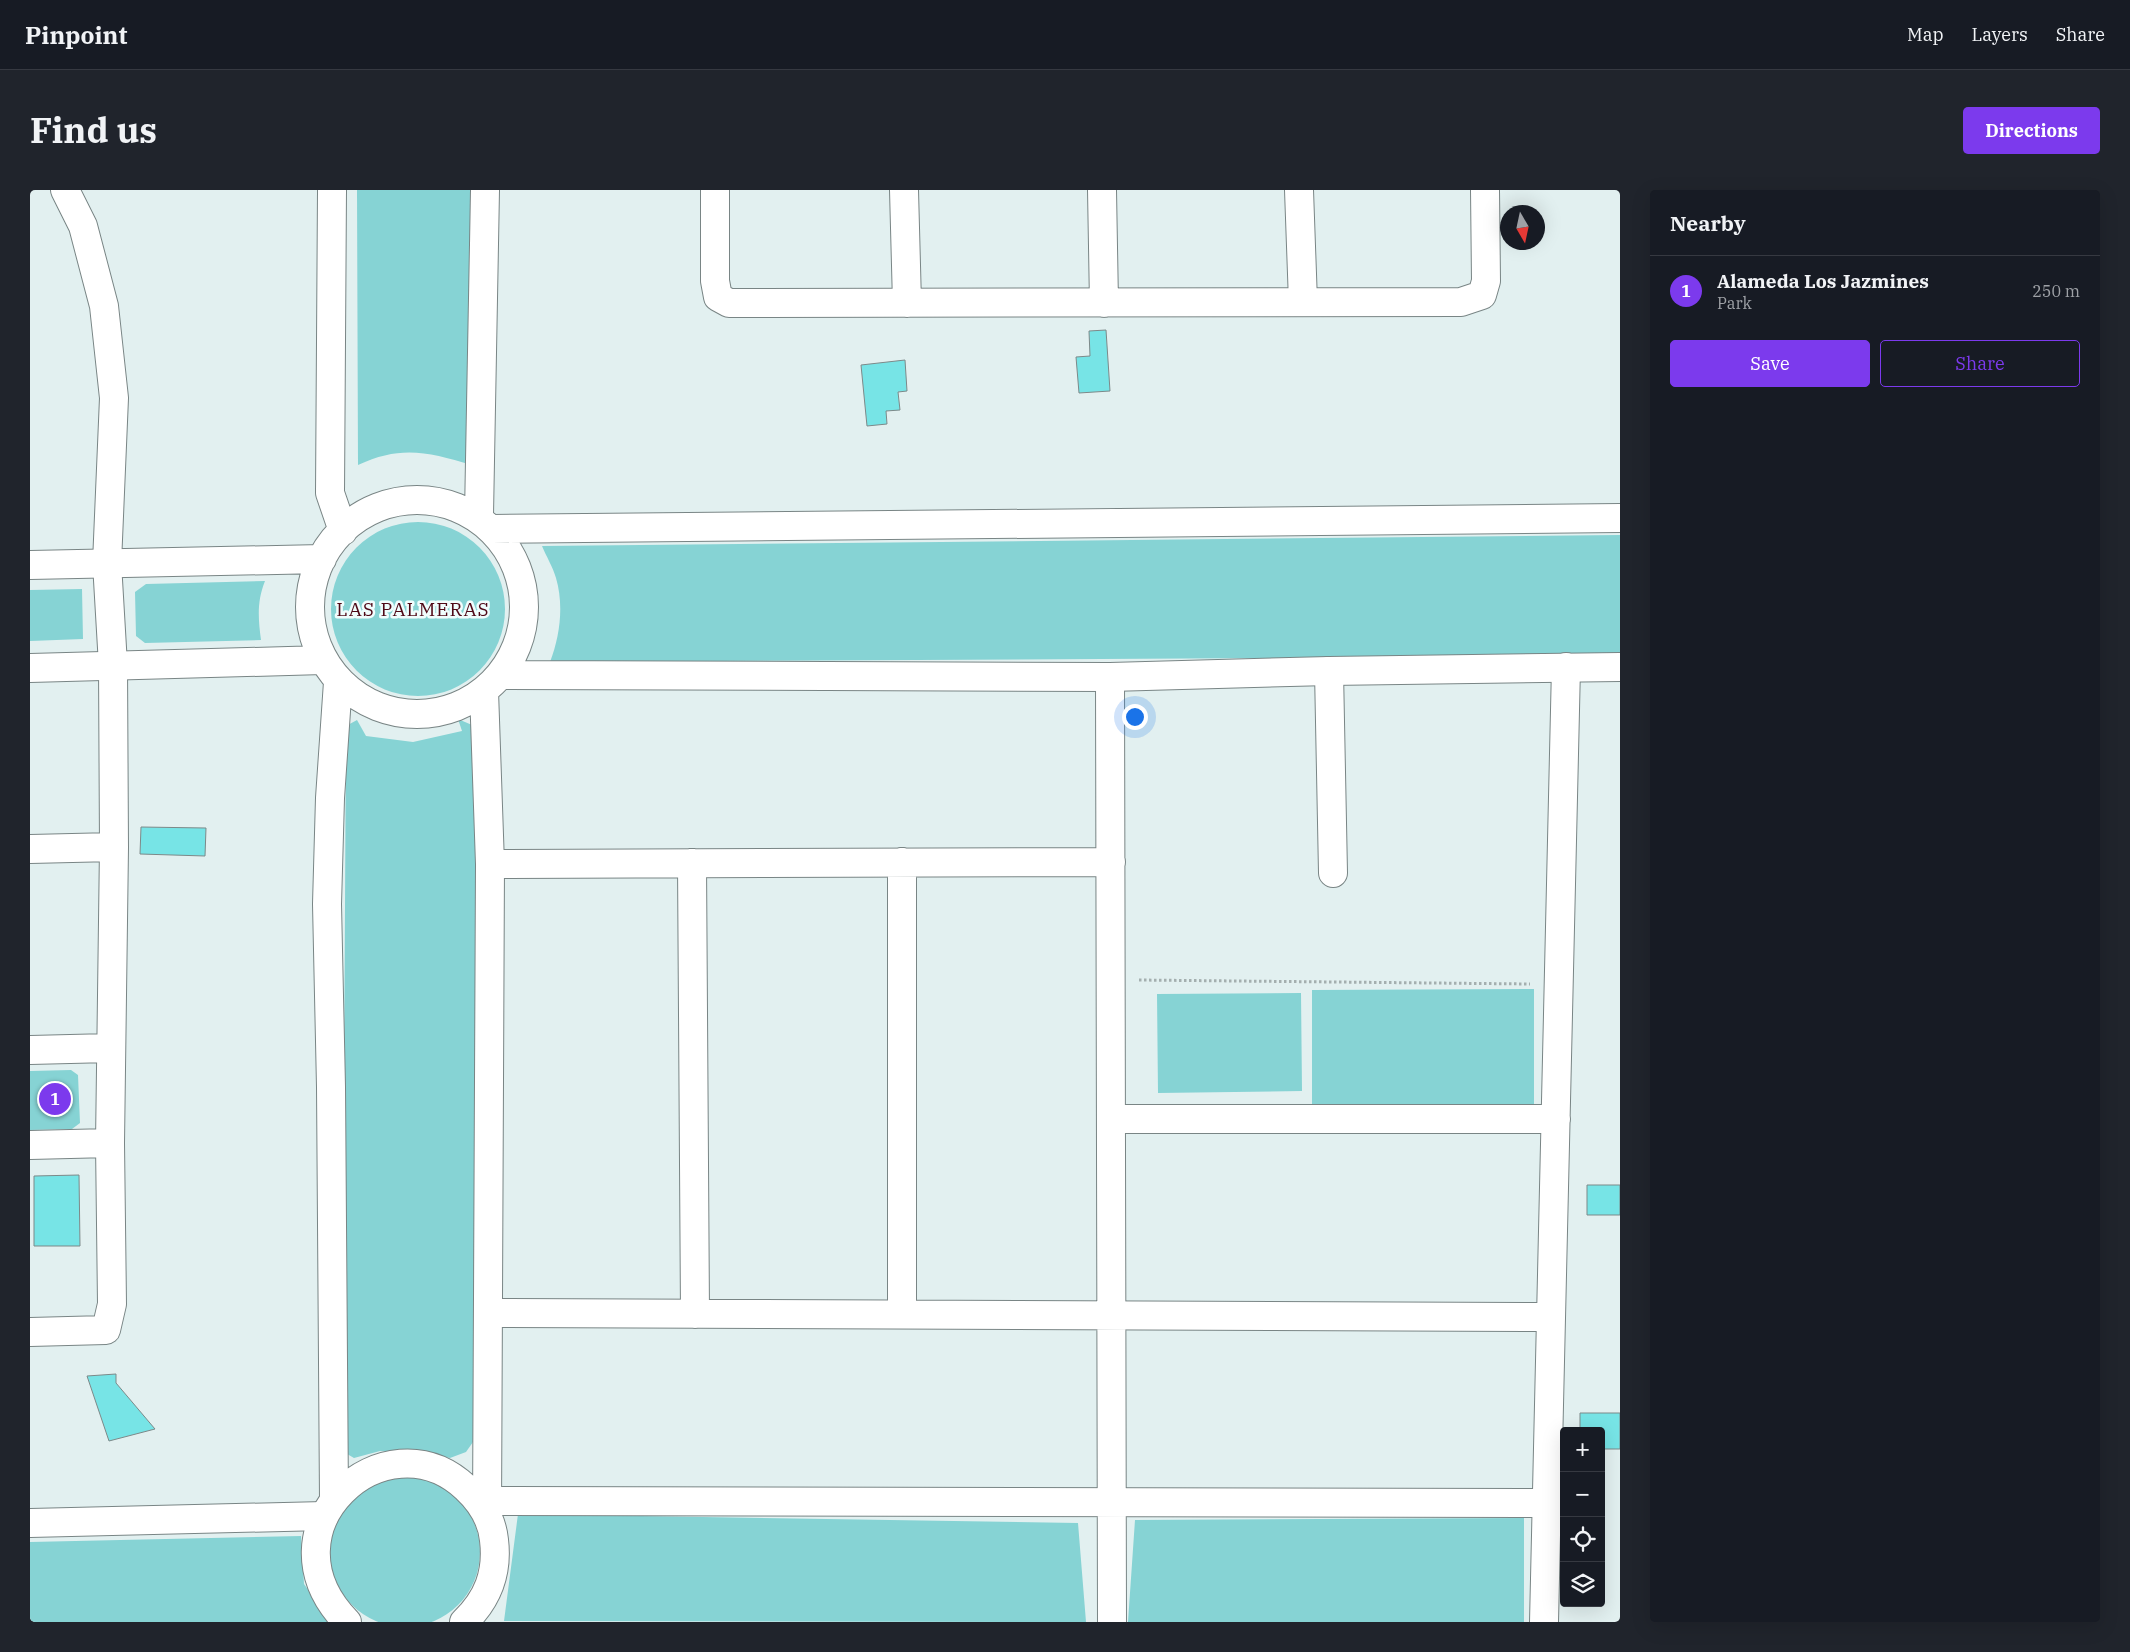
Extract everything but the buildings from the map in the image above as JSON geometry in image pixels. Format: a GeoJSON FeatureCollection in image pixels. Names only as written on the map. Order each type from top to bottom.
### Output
{"type":"FeatureCollection","features":[{"type":"Feature","properties":{"kind":"street"},"geometry":{"type":"LineString","coordinates":[[30,1332],[106,1330],[112,1304],[110,1048],[114,846],[114,665],[107,563],[114,398],[104,306],[83,226],[65,190]]}},
{"type":"Feature","properties":{"kind":"street"},"geometry":{"type":"LineString","coordinates":[[332,190],[330,493],[343,531]]}},
{"type":"Feature","properties":{"kind":"street"},"geometry":{"type":"LineString","coordinates":[[485,190],[486,522]]}},
{"type":"Feature","properties":{"kind":"street"},"geometry":{"type":"LineString","coordinates":[[715,190],[715,281],[718,296],[729,303],[1462,302],[1482,295],[1486,281],[1485,190]]}},
{"type":"Feature","properties":{"kind":"street"},"geometry":{"type":"LineString","coordinates":[[904,190],[907,303]]}},
{"type":"Feature","properties":{"kind":"street"},"geometry":{"type":"LineString","coordinates":[[1102,190],[1104,303]]}},
{"type":"Feature","properties":{"kind":"street"},"geometry":{"type":"LineString","coordinates":[[1299,190],[1303,302]]}},
{"type":"Feature","properties":{"kind":"street"},"geometry":{"type":"LineString","coordinates":[[416,500],[450,505],[486,522],[506,545],[521,575],[526,609],[520,643],[493,683],[474,699],[440,713],[403,715],[368,704],[338,682],[318,652],[309,616],[312,580],[328,546],[352,522],[382,506],[416,500]]}},
{"type":"Feature","properties":{"kind":"street"},"geometry":{"type":"LineString","coordinates":[[486,522],[1620,518]]}},
{"type":"Feature","properties":{"kind":"street"},"geometry":{"type":"LineString","coordinates":[[30,565],[322,559]]}},
{"type":"Feature","properties":{"kind":"street"},"geometry":{"type":"LineString","coordinates":[[30,668],[323,660]]}},
{"type":"Feature","properties":{"kind":"street"},"geometry":{"type":"LineString","coordinates":[[1544,1622],[1566,667]]}},
{"type":"Feature","properties":{"kind":"street"},"geometry":{"type":"LineString","coordinates":[[493,683],[1110,677],[1329,671],[1620,667]]}},
{"type":"Feature","properties":{"kind":"street"},"geometry":{"type":"LineString","coordinates":[[1329,671],[1334,873]]}},
{"type":"Feature","properties":{"kind":"street"},"geometry":{"type":"LineString","coordinates":[[1110,677],[1112,1622]]}},
{"type":"Feature","properties":{"kind":"street"},"geometry":{"type":"LineString","coordinates":[[329,1508],[331,1087],[327,904],[330,798],[338,682]]}},
{"type":"Feature","properties":{"kind":"street"},"geometry":{"type":"LineString","coordinates":[[464,1622],[475,1611],[487,1594],[494,1574],[496,1554],[494,1534],[487,1507],[490,864],[493,683]]}},
{"type":"Feature","properties":{"kind":"street"},"geometry":{"type":"LineString","coordinates":[[30,849],[114,846]]}},
{"type":"Feature","properties":{"kind":"street"},"geometry":{"type":"LineString","coordinates":[[902,862],[902,1314]]}},
{"type":"Feature","properties":{"kind":"street"},"geometry":{"type":"LineString","coordinates":[[490,864],[1111,862]]}},
{"type":"Feature","properties":{"kind":"street"},"geometry":{"type":"LineString","coordinates":[[692,863],[695,1314]]}},
{"type":"Feature","properties":{"kind":"street"},"geometry":{"type":"LineString","coordinates":[[30,1050],[110,1048]]}},
{"type":"Feature","properties":{"kind":"street"},"geometry":{"type":"LineString","coordinates":[[1111,1119],[1556,1119]]}},
{"type":"Feature","properties":{"kind":"street"},"geometry":{"type":"LineString","coordinates":[[30,1145],[110,1144]]}},
{"type":"Feature","properties":{"kind":"street"},"geometry":{"type":"LineString","coordinates":[[488,1313],[1552,1317]]}},
{"type":"Feature","properties":{"kind":"street"},"geometry":{"type":"LineString","coordinates":[[347,1622],[334,1609],[324,1593],[317,1574],[315,1555],[317,1535],[329,1508],[348,1485],[364,1474],[383,1467],[402,1464],[423,1466],[443,1472],[460,1483],[487,1507],[1112,1502],[1547,1503]]}},
{"type":"Feature","properties":{"kind":"street"},"geometry":{"type":"LineString","coordinates":[[30,1523],[329,1508]]}},
{"type":"Feature","properties":{"kind":"path"},"geometry":{"type":"LineString","coordinates":[[1111,980],[1558,984]]}},
{"type":"Feature","properties":{"kind":"shaded area"},"geometry":{"type":"Polygon","coordinates":[[[357,190],[473,190],[472,465],[428,454],[401,453],[373,459],[358,465],[357,190]]]}},
{"type":"Feature","properties":{"kind":"shaded area"},"geometry":{"type":"Polygon","coordinates":[[[427,522],[451,528],[466,536],[480,547],[491,561],[499,576],[504,592],[504,626],[499,642],[491,657],[480,671],[466,682],[451,690],[435,695],[409,696],[385,690],[370,682],[356,671],[345,657],[337,642],[332,626],[331,600],[337,576],[345,561],[356,547],[370,536],[385,528],[401,523],[427,522]]]}},
{"type":"Feature","properties":{"kind":"shaded area"},"geometry":{"type":"Polygon","coordinates":[[[1620,535],[1620,656],[550,662],[560,620],[560,599],[555,574],[542,546],[1620,535]]]}},
{"type":"Feature","properties":{"kind":"shaded area"},"geometry":{"type":"Polygon","coordinates":[[[265,581],[259,610],[261,640],[145,643],[136,636],[135,592],[146,584],[265,581]]]}},
{"type":"Feature","properties":{"kind":"shaded area"},"geometry":{"type":"Polygon","coordinates":[[[82,589],[83,639],[30,641],[30,590],[82,589]]]}},
{"type":"Feature","properties":{"kind":"shaded area"},"geometry":{"type":"Polygon","coordinates":[[[458,719],[472,725],[478,744],[473,1442],[466,1452],[450,1458],[424,1453],[380,1451],[354,1458],[342,1451],[346,726],[357,720],[366,736],[413,742],[462,731],[458,719]]]}},
{"type":"Feature","properties":{"kind":"shaded area"},"geometry":{"type":"Polygon","coordinates":[[[1534,989],[1534,1110],[1312,1111],[1312,990],[1534,989]]]}},
{"type":"Feature","properties":{"kind":"shaded area"},"geometry":{"type":"Polygon","coordinates":[[[1301,993],[1302,1091],[1158,1093],[1157,994],[1301,993]]]}},
{"type":"Feature","properties":{"kind":"shaded area"},"geometry":{"type":"Polygon","coordinates":[[[71,1070],[78,1075],[80,1123],[72,1129],[30,1130],[30,1071],[71,1070]]]}},
{"type":"Feature","properties":{"kind":"shaded area"},"geometry":{"type":"Polygon","coordinates":[[[405,1477],[434,1483],[458,1499],[474,1523],[480,1552],[474,1581],[458,1605],[434,1621],[405,1627],[376,1621],[352,1605],[336,1581],[330,1552],[336,1523],[352,1499],[376,1483],[405,1477]]]}},
{"type":"Feature","properties":{"kind":"shaded area"},"geometry":{"type":"Polygon","coordinates":[[[518,1514],[1078,1523],[1086,1622],[504,1621],[518,1514]]]}},
{"type":"Feature","properties":{"kind":"shaded area"},"geometry":{"type":"Polygon","coordinates":[[[1524,1518],[1524,1622],[1128,1622],[1135,1520],[1524,1518]]]}},
{"type":"Feature","properties":{"kind":"shaded area"},"geometry":{"type":"Polygon","coordinates":[[[301,1536],[304,1584],[331,1622],[30,1622],[30,1542],[301,1536]]]}},
{"type":"Feature","properties":{"kind":"place","name":"Alameda Los Jazmines"},"geometry":{"type":"Point","coordinates":[55,1099]}},
{"type":"Feature","properties":{"kind":"district","name":"LAS PALMERAS"},"geometry":{"type":"Point","coordinates":[413,609]}}]}
